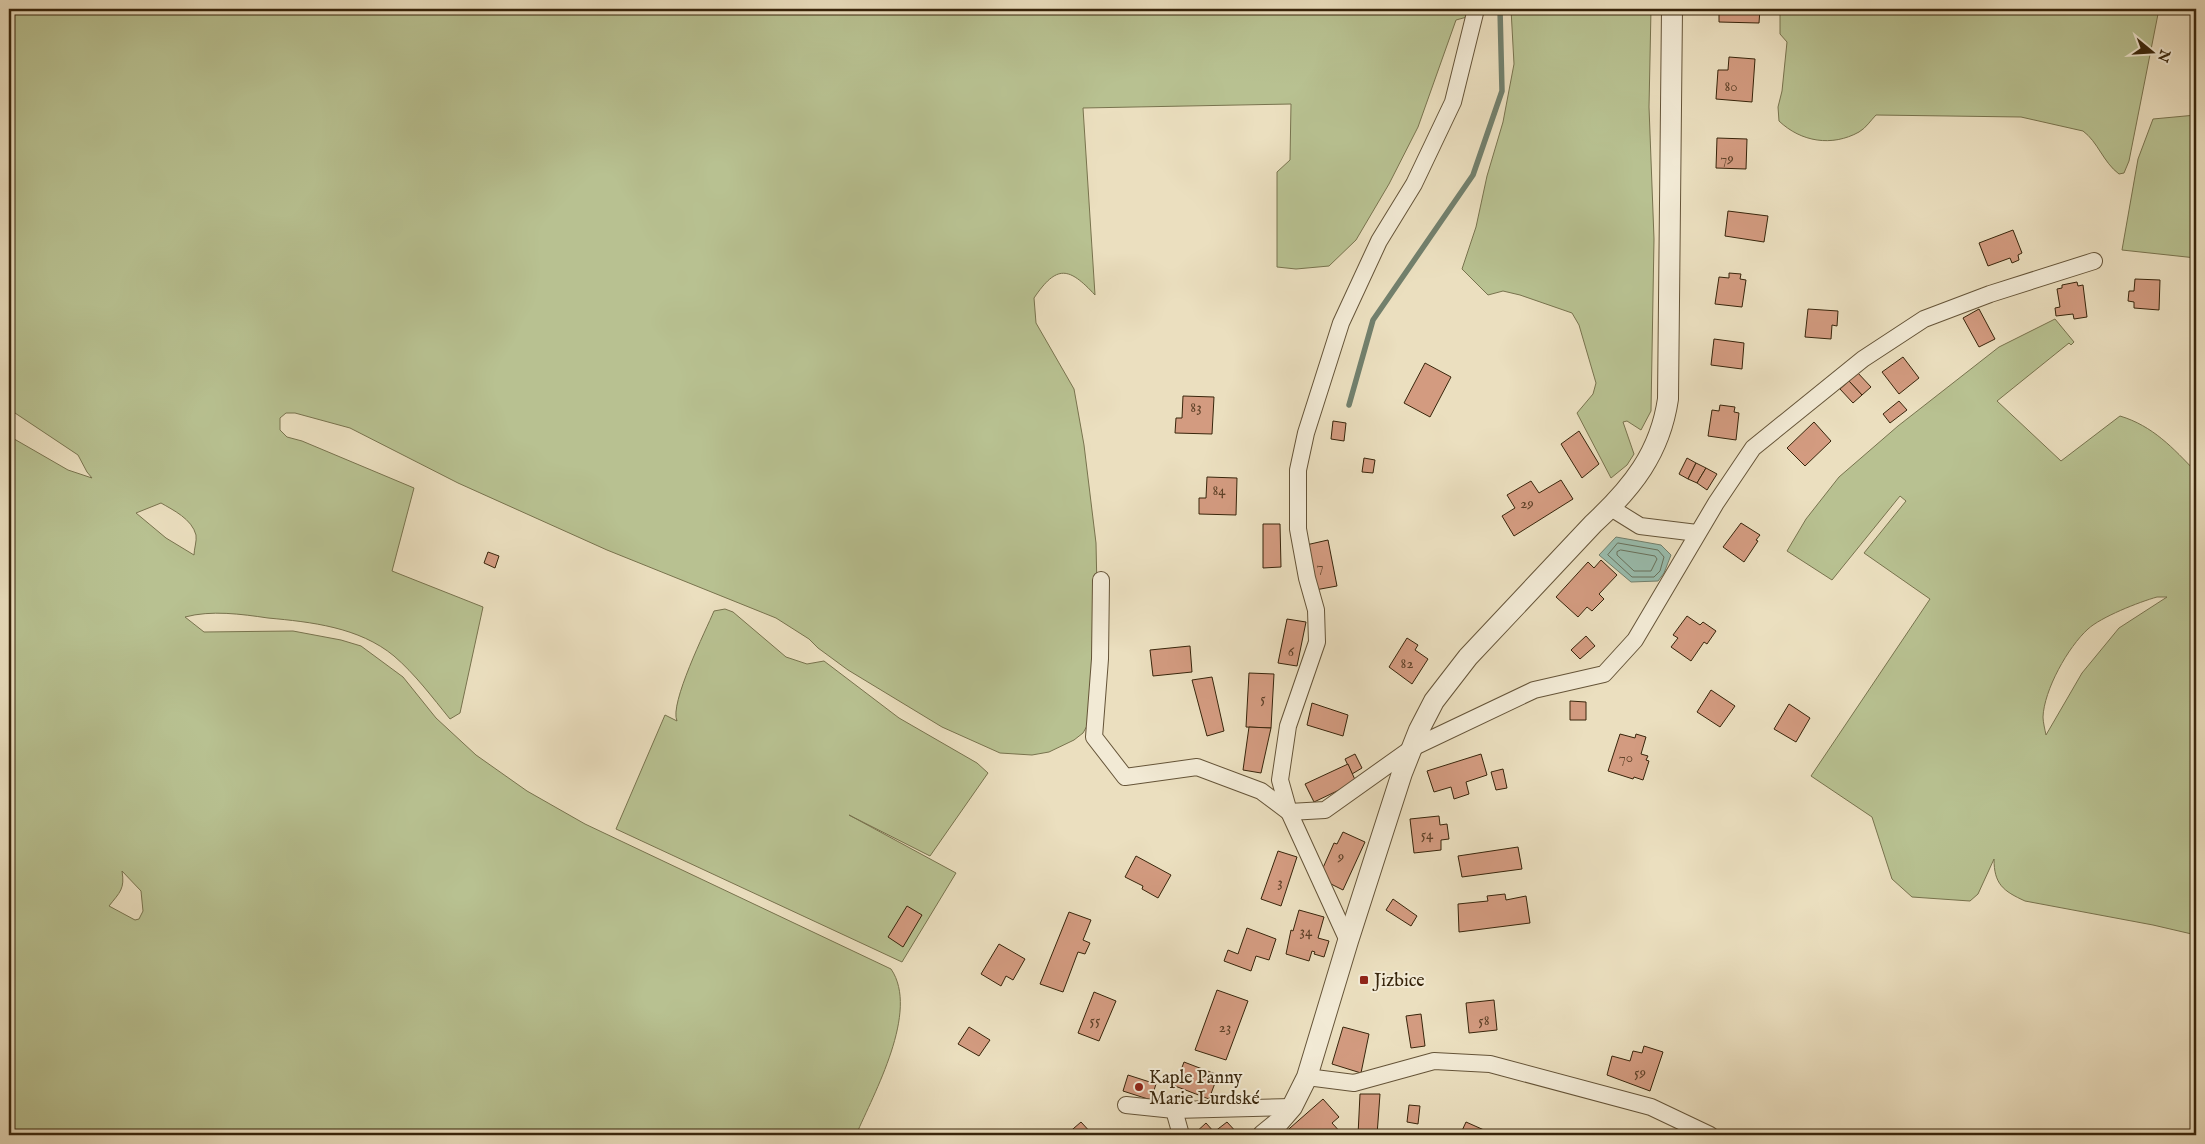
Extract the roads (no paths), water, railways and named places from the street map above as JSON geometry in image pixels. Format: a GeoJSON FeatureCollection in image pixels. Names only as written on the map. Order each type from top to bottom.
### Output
{"type":"FeatureCollection","features":[{"type":"Feature","properties":{"kind":"street"},"geometry":{"type":"LineString","coordinates":[[1348,941],[1289,812],[1280,780],[1287,735],[1316,642],[1316,610],[1307,578],[1298,529],[1298,470],[1306,433],[1341,323],[1379,242],[1414,184],[1453,102],[1476,9]]}},
{"type":"Feature","properties":{"kind":"street"},"geometry":{"type":"LineString","coordinates":[[1262,1135],[1279,1122],[1292,1107],[1307,1077],[1348,941],[1412,748],[1434,701],[1468,657],[1593,524],[1611,508],[1652,452],[1665,419],[1668,399],[1672,9]]}},
{"type":"Feature","properties":{"kind":"street"},"geometry":{"type":"LineString","coordinates":[[1101,580],[1100,659],[1094,736],[1125,777],[1197,767],[1261,791],[1289,812],[1326,810],[1412,748],[1534,690],[1604,674],[1635,640],[1697,533],[1753,448],[1863,359],[1924,319],[1990,294],[2094,261]]}},
{"type":"Feature","properties":{"kind":"street"},"geometry":{"type":"LineString","coordinates":[[1611,508],[1640,526],[1697,533]]}},
{"type":"Feature","properties":{"kind":"street"},"geometry":{"type":"LineString","coordinates":[[1307,1077],[1354,1083],[1434,1061],[1490,1064],[1651,1108],[1710,1135]]}},
{"type":"Feature","properties":{"kind":"street"},"geometry":{"type":"LineString","coordinates":[[1126,1105],[1174,1110],[1292,1107]]}},
{"type":"Feature","properties":{"kind":"street"},"geometry":{"type":"LineString","coordinates":[[1174,1110],[1181,1135]]}},
{"type":"Feature","properties":{"kind":"water"},"geometry":{"type":"Polygon","coordinates":[[[1616,537],[1661,545],[1671,555],[1664,573],[1658,581],[1631,582],[1599,555],[1616,537]]]}},
{"type":"Feature","properties":{"kind":"waterway"},"geometry":{"type":"LineString","coordinates":[[1349,405],[1373,320],[1473,175],[1502,91],[1500,9]]}},
{"type":"Feature","properties":{"kind":"place","name":"Jizbice"},"geometry":{"type":"Point","coordinates":[1364,980]}},
{"type":"Feature","properties":{"kind":"place","name":"Kaple Panny Marie Lurdské"},"geometry":{"type":"Point","coordinates":[1139,1087]}}]}
